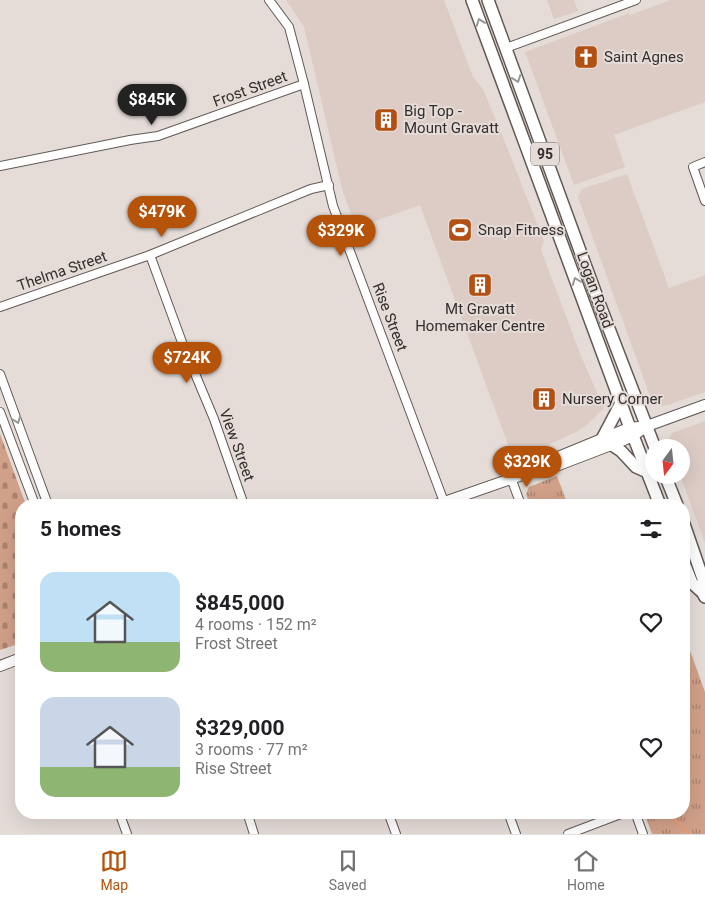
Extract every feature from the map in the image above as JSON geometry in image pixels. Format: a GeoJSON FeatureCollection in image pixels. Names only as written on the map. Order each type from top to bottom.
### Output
{"type":"FeatureCollection","features":[{"type":"Feature","properties":{"kind":"main road","name":"Logan Road"},"geometry":{"type":"LineString","coordinates":[[472,0],[645,467]]}},
{"type":"Feature","properties":{"kind":"main road","name":"Logan Road"},"geometry":{"type":"LineString","coordinates":[[488,0],[601,308],[652,439]]}},
{"type":"Feature","properties":{"kind":"main road"},"geometry":{"type":"LineString","coordinates":[[607,442],[621,403]]}},
{"type":"Feature","properties":{"kind":"main road"},"geometry":{"type":"LineString","coordinates":[[454,499],[538,469],[548,461],[607,442],[705,405]]}},
{"type":"Feature","properties":{"kind":"main road"},"geometry":{"type":"LineString","coordinates":[[607,442],[621,451],[636,466],[645,471]]}},
{"type":"Feature","properties":{"kind":"main road","name":"Logan Road"},"geometry":{"type":"LineString","coordinates":[[652,484],[658,499]]}},
{"type":"Feature","properties":{"kind":"main road"},"geometry":{"type":"LineString","coordinates":[[669,484],[675,499]]}},
{"type":"Feature","properties":{"kind":"main road"},"geometry":{"type":"LineString","coordinates":[[690,540],[704,579],[704,595]]}},
{"type":"Feature","properties":{"kind":"main road"},"geometry":{"type":"LineString","coordinates":[[690,578],[692,583],[704,595]]}},
{"type":"Feature","properties":{"kind":"main road"},"geometry":{"type":"LineString","coordinates":[[0,666],[15,660]]}},
{"type":"Feature","properties":{"kind":"street","name":"Rise Street"},"geometry":{"type":"LineString","coordinates":[[269,0],[289,27],[333,206],[438,499]]}},
{"type":"Feature","properties":{"kind":"street"},"geometry":{"type":"LineString","coordinates":[[506,48],[636,0]]}},
{"type":"Feature","properties":{"kind":"street","name":"Frost Street"},"geometry":{"type":"LineString","coordinates":[[0,166],[158,136],[304,84]]}},
{"type":"Feature","properties":{"kind":"street"},"geometry":{"type":"LineString","coordinates":[[705,162],[693,167],[705,201]]}},
{"type":"Feature","properties":{"kind":"street","name":"Thelma Street"},"geometry":{"type":"LineString","coordinates":[[0,306],[150,255],[310,189],[329,185]]}},
{"type":"Feature","properties":{"kind":"street","name":"View Street"},"geometry":{"type":"LineString","coordinates":[[150,255],[183,345],[214,419],[242,499]]}},
{"type":"Feature","properties":{"kind":"street"},"geometry":{"type":"LineString","coordinates":[[0,374],[46,499]]}},
{"type":"Feature","properties":{"kind":"street"},"geometry":{"type":"LineString","coordinates":[[0,412],[33,499]]}},
{"type":"Feature","properties":{"kind":"street"},"geometry":{"type":"LineString","coordinates":[[511,478],[519,499]]}},
{"type":"Feature","properties":{"kind":"street"},"geometry":{"type":"LineString","coordinates":[[122,819],[127,834]]}},
{"type":"Feature","properties":{"kind":"street"},"geometry":{"type":"LineString","coordinates":[[249,819],[254,834]]}},
{"type":"Feature","properties":{"kind":"street"},"geometry":{"type":"LineString","coordinates":[[391,819],[396,834]]}},
{"type":"Feature","properties":{"kind":"street"},"geometry":{"type":"LineString","coordinates":[[511,819],[516,834]]}},
{"type":"Feature","properties":{"kind":"street"},"geometry":{"type":"LineString","coordinates":[[568,834],[608,819]]}},
{"type":"Feature","properties":{"kind":"street"},"geometry":{"type":"LineString","coordinates":[[637,819],[642,834]]}},
{"type":"Feature","properties":{"kind":"shaded area"},"geometry":{"type":"Polygon","coordinates":[[[286,0],[444,0],[473,77],[483,89],[544,241],[541,250],[581,356],[604,408],[587,425],[514,461],[420,205],[356,228],[342,189],[304,27],[286,0]]]}},
{"type":"Feature","properties":{"kind":"shaded area"},"geometry":{"type":"Polygon","coordinates":[[[547,0],[574,0],[578,11],[554,19],[547,0]]]}},
{"type":"Feature","properties":{"kind":"shaded area"},"geometry":{"type":"Polygon","coordinates":[[[670,0],[705,0],[705,102],[614,135],[625,167],[574,185],[525,52],[629,13],[630,15],[670,0]]]}},
{"type":"Feature","properties":{"kind":"shaded area"},"geometry":{"type":"Polygon","coordinates":[[[627,174],[669,288],[705,275],[705,392],[668,405],[661,406],[655,403],[650,396],[578,197],[582,189],[627,174]]]}},
{"type":"Feature","properties":{"kind":"shaded area"},"geometry":{"type":"Polygon","coordinates":[[[705,421],[705,543],[683,484],[690,484],[690,439],[669,439],[672,433],[705,421]]]}},
{"type":"Feature","properties":{"kind":"green space"},"geometry":{"type":"Polygon","coordinates":[[[0,434],[24,499],[15,499],[15,645],[0,650],[0,434]]]}},
{"type":"Feature","properties":{"kind":"green space"},"geometry":{"type":"Polygon","coordinates":[[[557,476],[566,499],[528,499],[526,494],[529,487],[557,476]]]}},
{"type":"Feature","properties":{"kind":"green space"},"geometry":{"type":"Polygon","coordinates":[[[690,651],[705,692],[705,834],[652,834],[646,819],[690,819],[690,651]]]}},
{"type":"Feature","properties":{"kind":"waterway"},"geometry":{"type":"LineString","coordinates":[[675,819],[689,834]]}},
{"type":"Feature","properties":{"kind":"place","name":"Saint Agnes"},"geometry":{"type":"Point","coordinates":[586,57]}},
{"type":"Feature","properties":{"kind":"place","name":"Big Top - Mount Gravatt"},"geometry":{"type":"Point","coordinates":[386,120]}},
{"type":"Feature","properties":{"kind":"place","name":"Snap Fitness"},"geometry":{"type":"Point","coordinates":[460,230]}},
{"type":"Feature","properties":{"kind":"place","name":"Mt Gravatt Homemaker Centre"},"geometry":{"type":"Point","coordinates":[480,285]}},
{"type":"Feature","properties":{"kind":"place","name":"Nursery Corner"},"geometry":{"type":"Point","coordinates":[544,399]}}]}
